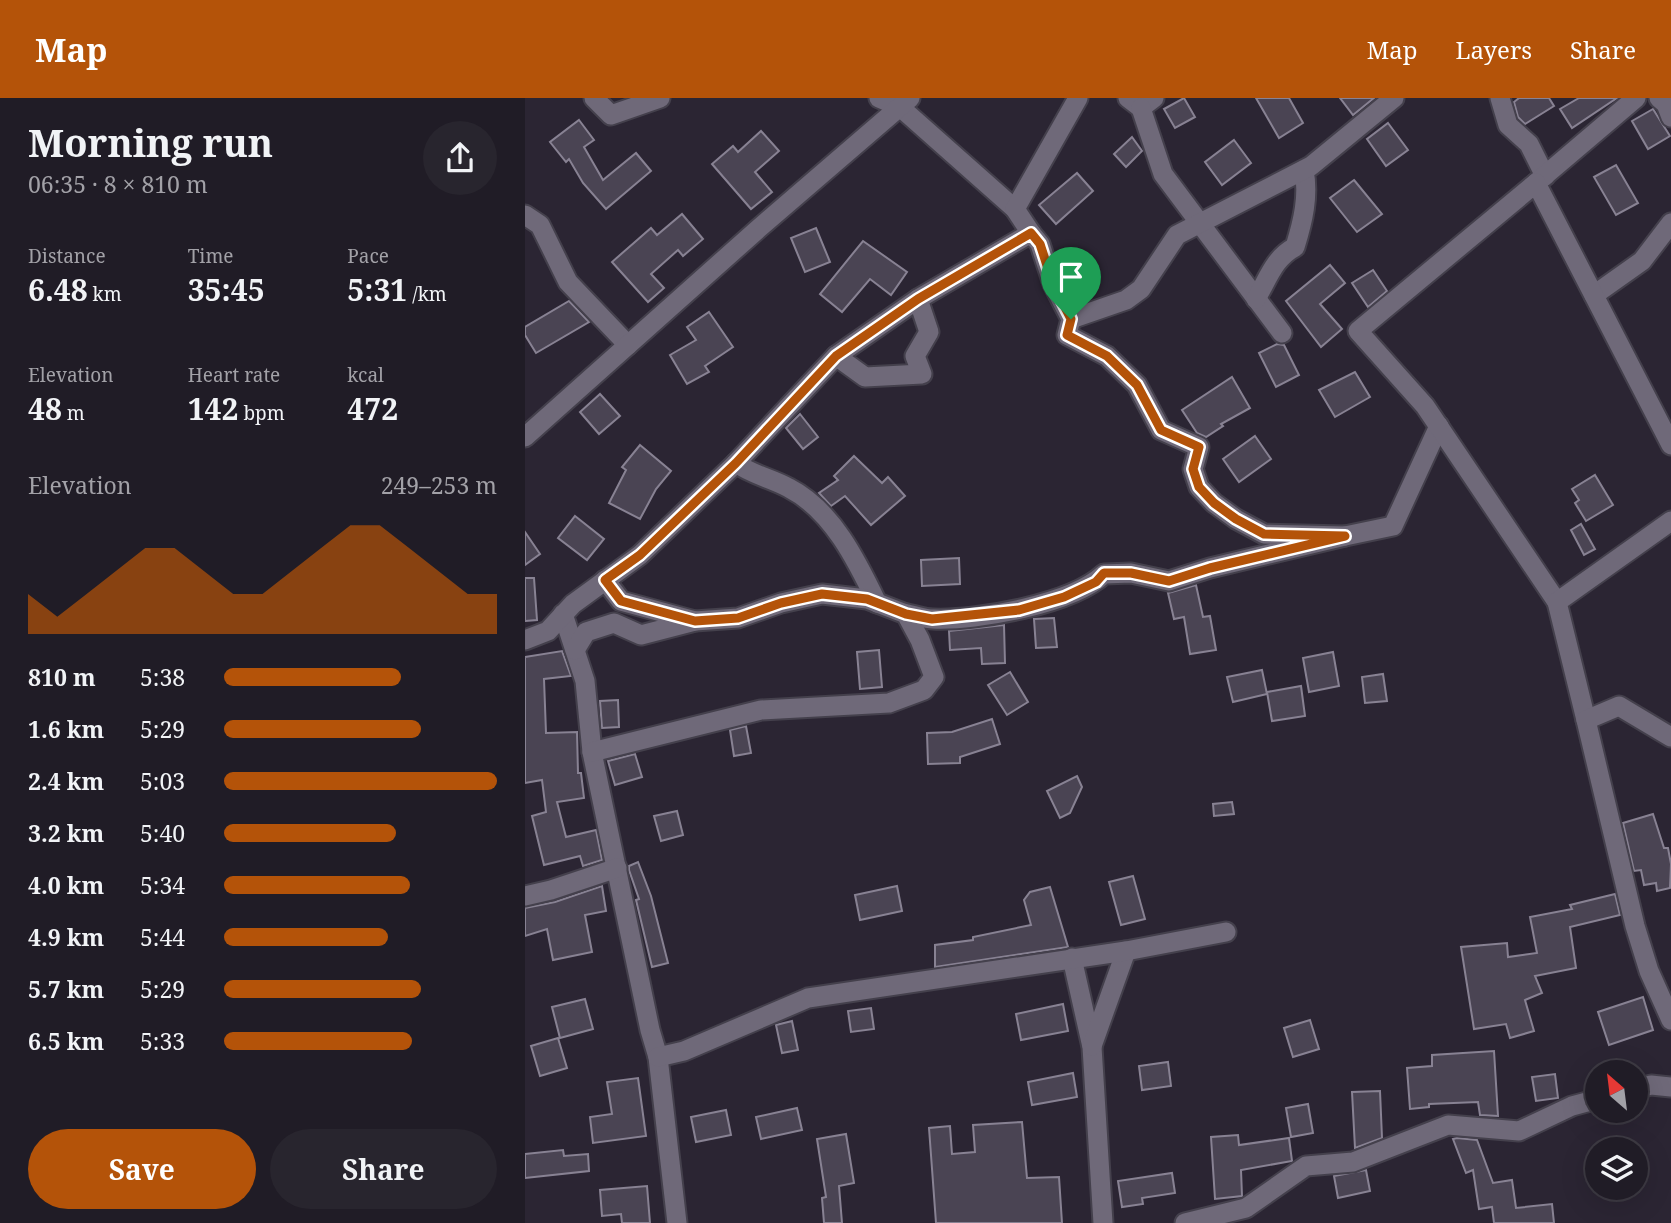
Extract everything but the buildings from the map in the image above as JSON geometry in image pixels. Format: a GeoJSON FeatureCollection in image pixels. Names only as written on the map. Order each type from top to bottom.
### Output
{"type":"FeatureCollection","features":[{"type":"Feature","properties":{"kind":"street"},"geometry":{"type":"LineString","coordinates":[[594,98],[611,115],[660,98]]}},
{"type":"Feature","properties":{"kind":"street"},"geometry":{"type":"LineString","coordinates":[[879,98],[905,103],[1015,209],[1040,244],[1053,284],[1071,319],[1067,335],[1107,356],[1137,385],[1161,430],[1199,447],[1193,469],[1199,487],[1214,503],[1264,534],[1345,536]]}},
{"type":"Feature","properties":{"kind":"street"},"geometry":{"type":"LineString","coordinates":[[1015,209],[1078,98]]}},
{"type":"Feature","properties":{"kind":"street"},"geometry":{"type":"LineString","coordinates":[[1071,319],[1126,300],[1141,289],[1177,235],[1304,170],[1394,98]]}},
{"type":"Feature","properties":{"kind":"street"},"geometry":{"type":"LineString","coordinates":[[1500,98],[1508,125],[1528,144],[1540,180],[1594,295],[1671,445]]}},
{"type":"Feature","properties":{"kind":"street"},"geometry":{"type":"LineString","coordinates":[[1636,98],[1358,331],[1425,406],[1557,602],[1635,926],[1649,971],[1671,1020]]}},
{"type":"Feature","properties":{"kind":"street"},"geometry":{"type":"LineString","coordinates":[[1659,98],[1666,104],[1671,117]]}},
{"type":"Feature","properties":{"kind":"street"},"geometry":{"type":"LineString","coordinates":[[1141,101],[1163,174],[1282,333]]}},
{"type":"Feature","properties":{"kind":"street"},"geometry":{"type":"LineString","coordinates":[[525,437],[905,103]]}},
{"type":"Feature","properties":{"kind":"street"},"geometry":{"type":"LineString","coordinates":[[1257,299],[1271,268],[1286,251],[1295,247],[1305,215],[1307,186],[1304,170]]}},
{"type":"Feature","properties":{"kind":"street"},"geometry":{"type":"LineString","coordinates":[[525,215],[540,225],[568,282],[628,345]]}},
{"type":"Feature","properties":{"kind":"street"},"geometry":{"type":"LineString","coordinates":[[1594,295],[1642,261],[1671,223]]}},
{"type":"Feature","properties":{"kind":"street"},"geometry":{"type":"LineString","coordinates":[[525,640],[548,631],[563,614],[640,555],[736,463],[836,356],[918,299],[1031,233]]}},
{"type":"Feature","properties":{"kind":"street"},"geometry":{"type":"LineString","coordinates":[[836,356],[865,377],[922,374],[915,356],[929,332],[918,299]]}},
{"type":"Feature","properties":{"kind":"street"},"geometry":{"type":"LineString","coordinates":[[575,650],[586,632],[602,626],[614,624],[641,635],[695,621],[738,618],[781,603],[822,594],[877,603],[906,614],[932,619],[1019,610],[1064,597],[1096,582],[1104,573],[1131,573],[1169,581],[1210,568],[1393,526],[1439,426]]}},
{"type":"Feature","properties":{"kind":"street"},"geometry":{"type":"LineString","coordinates":[[736,463],[747,471],[790,488],[815,507],[855,557],[877,603]]}},
{"type":"Feature","properties":{"kind":"street"},"geometry":{"type":"LineString","coordinates":[[1557,602],[1671,520]]}},
{"type":"Feature","properties":{"kind":"street"},"geometry":{"type":"LineString","coordinates":[[605,580],[621,601],[695,621]]}},
{"type":"Feature","properties":{"kind":"street"},"geometry":{"type":"LineString","coordinates":[[563,614],[585,681],[592,752],[650,1030],[658,1057],[677,1223]]}},
{"type":"Feature","properties":{"kind":"street"},"geometry":{"type":"LineString","coordinates":[[592,752],[761,710],[889,703],[924,690],[934,677],[920,640],[906,614]]}},
{"type":"Feature","properties":{"kind":"street"},"geometry":{"type":"LineString","coordinates":[[1586,720],[1619,706],[1671,737]]}},
{"type":"Feature","properties":{"kind":"street"},"geometry":{"type":"LineString","coordinates":[[525,896],[617,868]]}},
{"type":"Feature","properties":{"kind":"street"},"geometry":{"type":"LineString","coordinates":[[658,1057],[684,1051],[808,998],[1126,951],[1226,932]]}},
{"type":"Feature","properties":{"kind":"street"},"geometry":{"type":"LineString","coordinates":[[1092,1047],[1126,951]]}},
{"type":"Feature","properties":{"kind":"street"},"geometry":{"type":"LineString","coordinates":[[1072,958],[1092,1047],[1104,1223]]}},
{"type":"Feature","properties":{"kind":"street"},"geometry":{"type":"LineString","coordinates":[[1649,1086],[1671,1087]]}},
{"type":"Feature","properties":{"kind":"street"},"geometry":{"type":"LineString","coordinates":[[1185,1223],[1245,1208],[1305,1166],[1353,1163],[1448,1125],[1519,1131],[1585,1102]]}},
{"type":"Feature","properties":{"kind":"route"},"geometry":{"type":"LineString","coordinates":[[1031,233],[1040,244],[1053,284],[1071,319],[1067,335],[1107,356],[1137,385],[1161,430],[1199,447],[1193,469],[1199,487],[1214,503],[1264,534],[1345,536],[1210,568],[1169,581],[1131,573],[1104,573],[1096,582],[1064,597],[1019,610],[932,619],[906,614],[867,599],[822,594],[781,603],[738,618],[695,621],[621,601],[605,580],[640,555],[736,463],[836,356],[918,299],[1031,233]]}}]}
